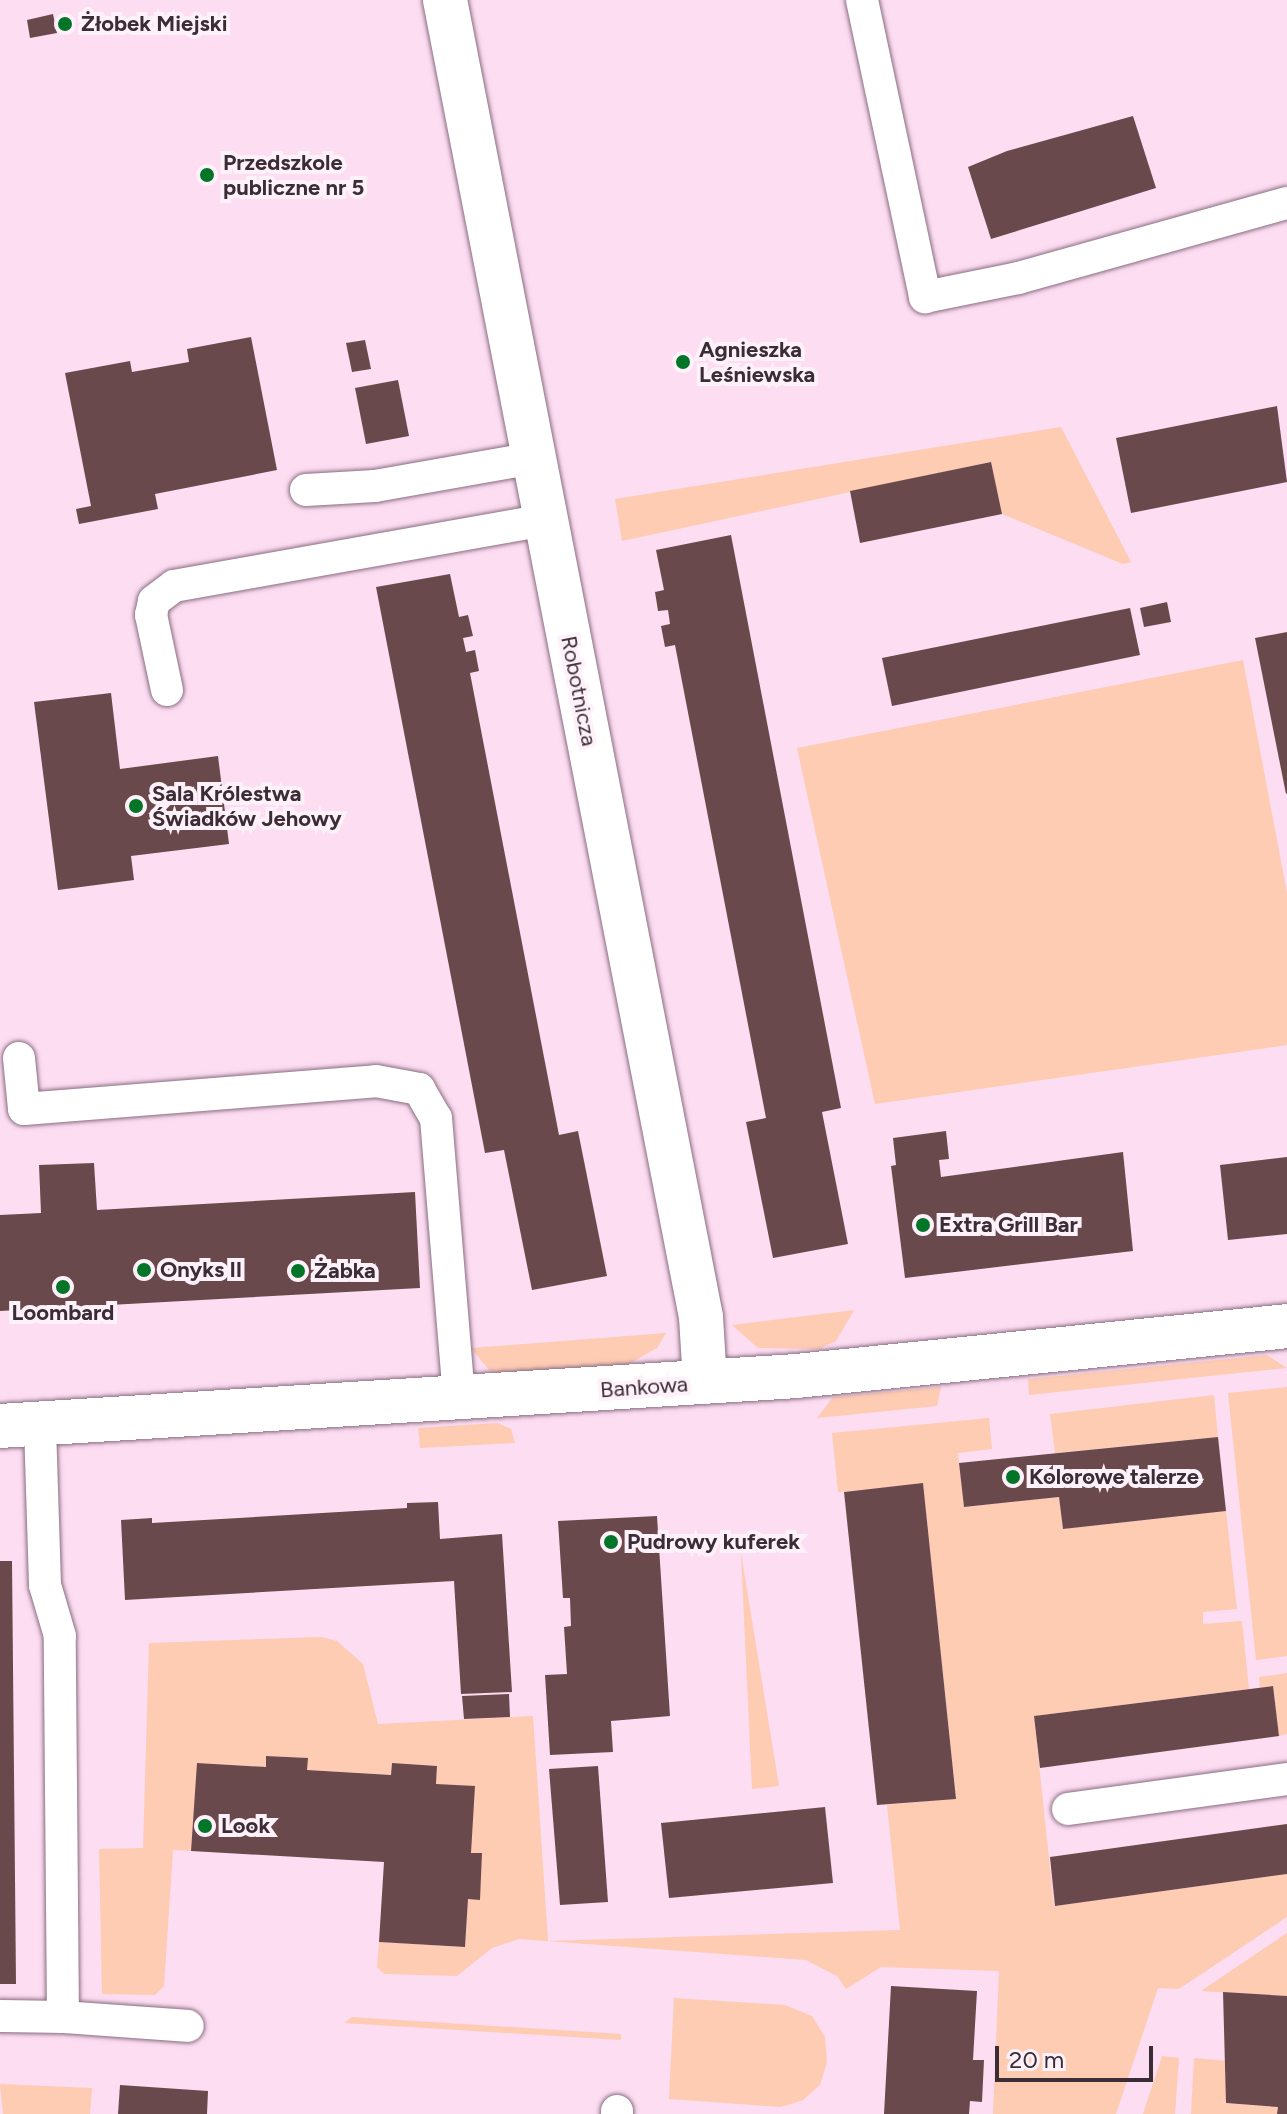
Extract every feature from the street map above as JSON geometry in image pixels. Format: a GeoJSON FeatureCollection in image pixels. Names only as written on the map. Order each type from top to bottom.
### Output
{"type":"FeatureCollection","features":[{"type":"Feature","properties":{"kind":"street","name":"Robotnicza"},"geometry":{"type":"LineString","coordinates":[[445,0],[701,1317],[705,1382]]}},
{"type":"Feature","properties":{"kind":"street","name":"Bankowa"},"geometry":{"type":"LineString","coordinates":[[20,1425],[459,1400],[705,1382],[1287,1326]]}},
{"type":"Feature","properties":{"kind":"lane"},"geometry":{"type":"LineString","coordinates":[[862,0],[925,297],[1018,278],[1287,203]]}},
{"type":"Feature","properties":{"kind":"lane"},"geometry":{"type":"LineString","coordinates":[[306,490],[375,486],[533,458]]}},
{"type":"Feature","properties":{"kind":"lane"},"geometry":{"type":"LineString","coordinates":[[167,690],[151,615],[154,601],[174,586],[546,520]]}},
{"type":"Feature","properties":{"kind":"lane"},"geometry":{"type":"LineString","coordinates":[[19,1058],[24,1109],[376,1081],[419,1089],[436,1118],[459,1400]]}},
{"type":"Feature","properties":{"kind":"lane"},"geometry":{"type":"LineString","coordinates":[[20,1425],[45,1585],[60,1636],[63,2017]]}},
{"type":"Feature","properties":{"kind":"lane"},"geometry":{"type":"LineString","coordinates":[[1068,1809],[1287,1779]]}},
{"type":"Feature","properties":{"kind":"lane"},"geometry":{"type":"LineString","coordinates":[[0,2016],[188,2026]]}},
{"type":"Feature","properties":{"kind":"shaded area"},"geometry":{"type":"Polygon","coordinates":[[[1061,427],[1131,562],[1123,564],[1002,514],[990,462],[622,541],[615,499],[1061,427]]]}},
{"type":"Feature","properties":{"kind":"shaded area"},"geometry":{"type":"Polygon","coordinates":[[[1243,660],[1287,893],[1287,1045],[875,1104],[797,748],[1243,660]]]}},
{"type":"Feature","properties":{"kind":"shaded area"},"geometry":{"type":"Polygon","coordinates":[[[854,1310],[836,1341],[819,1349],[758,1348],[732,1325],[854,1310]]]}},
{"type":"Feature","properties":{"kind":"shaded area"},"geometry":{"type":"Polygon","coordinates":[[[666,1333],[657,1348],[627,1365],[505,1374],[489,1370],[471,1348],[666,1333]]]}},
{"type":"Feature","properties":{"kind":"shaded area"},"geometry":{"type":"Polygon","coordinates":[[[1267,1355],[1287,1368],[1029,1395],[1028,1379],[1267,1355]]]}},
{"type":"Feature","properties":{"kind":"shaded area"},"geometry":{"type":"Polygon","coordinates":[[[941,1387],[937,1406],[817,1418],[833,1397],[941,1387]]]}},
{"type":"Feature","properties":{"kind":"shaded area"},"geometry":{"type":"Polygon","coordinates":[[[1287,1387],[1287,1656],[1256,1660],[1228,1393],[1287,1387]]]}},
{"type":"Feature","properties":{"kind":"shaded area"},"geometry":{"type":"Polygon","coordinates":[[[1214,1395],[1218,1437],[1055,1453],[1050,1414],[1214,1395]]]}},
{"type":"Feature","properties":{"kind":"shaded area"},"geometry":{"type":"Polygon","coordinates":[[[989,1418],[992,1449],[958,1453],[964,1507],[1059,1497],[1063,1529],[1226,1511],[1237,1609],[1203,1612],[1203,1624],[1242,1621],[1249,1689],[1034,1716],[1054,1906],[1287,1874],[1287,1917],[1179,1989],[1158,1988],[1116,2114],[993,2114],[999,1971],[881,1967],[846,1989],[837,1976],[806,1960],[519,1939],[492,1948],[457,1976],[384,1974],[377,1967],[379,1942],[465,1947],[468,1899],[482,1853],[471,1853],[436,1784],[437,1766],[392,1763],[391,1775],[307,1770],[307,1758],[267,1756],[266,1767],[198,1763],[191,1851],[173,1850],[164,1986],[155,1995],[102,1994],[99,1849],[143,1848],[149,1643],[321,1637],[337,1641],[363,1664],[378,1724],[533,1716],[548,1941],[900,1930],[887,1805],[956,1798],[923,1484],[838,1492],[832,1433],[989,1418]]]}},
{"type":"Feature","properties":{"kind":"shaded area"},"geometry":{"type":"Polygon","coordinates":[[[497,1423],[511,1429],[515,1443],[420,1448],[418,1428],[497,1423]]]}},
{"type":"Feature","properties":{"kind":"shaded area"},"geometry":{"type":"Polygon","coordinates":[[[741,1553],[779,1786],[752,1789],[741,1553]]]}},
{"type":"Feature","properties":{"kind":"shaded area"},"geometry":{"type":"Polygon","coordinates":[[[1287,1673],[1287,1734],[1279,1736],[1273,1687],[1260,1688],[1259,1677],[1287,1673]]]}},
{"type":"Feature","properties":{"kind":"shaded area"},"geometry":{"type":"Polygon","coordinates":[[[1287,1933],[1287,1996],[1201,1991],[1287,1933]]]}},
{"type":"Feature","properties":{"kind":"shaded area"},"geometry":{"type":"Polygon","coordinates":[[[674,1998],[785,2005],[812,2016],[825,2037],[827,2062],[820,2085],[803,2100],[781,2107],[669,2099],[674,1998]]]}},
{"type":"Feature","properties":{"kind":"shaded area"},"geometry":{"type":"Polygon","coordinates":[[[352,2017],[621,2034],[621,2040],[344,2023],[352,2017]]]}},
{"type":"Feature","properties":{"kind":"shaded area"},"geometry":{"type":"Polygon","coordinates":[[[1162,2056],[1179,2058],[1175,2114],[1143,2114],[1162,2056]]]}},
{"type":"Feature","properties":{"kind":"shaded area"},"geometry":{"type":"Polygon","coordinates":[[[1194,2058],[1229,2061],[1226,2102],[1221,2103],[1278,2107],[1277,2114],[1191,2114],[1194,2058]]]}},
{"type":"Feature","properties":{"kind":"shaded area"},"geometry":{"type":"Polygon","coordinates":[[[0,2084],[92,2088],[90,2114],[3,2114],[0,2084]]]}},
{"type":"Feature","properties":{"kind":"building"},"geometry":{"type":"Polygon","coordinates":[[[53,14],[57,33],[30,38],[27,20],[53,14]]]}},
{"type":"Feature","properties":{"kind":"building"},"geometry":{"type":"Polygon","coordinates":[[[1133,116],[1156,188],[991,239],[968,167],[1007,151],[1133,116]]]}},
{"type":"Feature","properties":{"kind":"building"},"geometry":{"type":"Polygon","coordinates":[[[251,337],[277,470],[155,494],[158,509],[79,524],[76,509],[91,506],[65,373],[130,361],[132,372],[189,362],[187,349],[251,337]]]}},
{"type":"Feature","properties":{"kind":"building"},"geometry":{"type":"Polygon","coordinates":[[[365,340],[371,369],[352,372],[346,343],[365,340]]]}},
{"type":"Feature","properties":{"kind":"building"},"geometry":{"type":"Polygon","coordinates":[[[398,380],[409,436],[366,444],[355,388],[398,380]]]}},
{"type":"Feature","properties":{"kind":"building"},"geometry":{"type":"Polygon","coordinates":[[[1277,406],[1287,482],[1131,513],[1116,438],[1277,406]]]}},
{"type":"Feature","properties":{"kind":"building"},"geometry":{"type":"Polygon","coordinates":[[[991,462],[1002,514],[860,543],[850,491],[991,462]]]}},
{"type":"Feature","properties":{"kind":"building"},"geometry":{"type":"Polygon","coordinates":[[[731,535],[841,1108],[822,1112],[848,1244],[773,1258],[746,1122],[766,1118],[675,645],[665,647],[661,626],[670,624],[668,610],[658,611],[655,592],[664,590],[656,550],[731,535]]]}},
{"type":"Feature","properties":{"kind":"building"},"geometry":{"type":"Polygon","coordinates":[[[450,574],[459,617],[468,615],[473,636],[463,638],[466,652],[475,650],[479,671],[470,673],[559,1135],[578,1131],[607,1276],[532,1290],[504,1150],[485,1153],[376,587],[450,574]]]}},
{"type":"Feature","properties":{"kind":"building"},"geometry":{"type":"Polygon","coordinates":[[[1167,602],[1171,622],[1144,627],[1140,608],[1167,602]]]}},
{"type":"Feature","properties":{"kind":"building"},"geometry":{"type":"Polygon","coordinates":[[[1130,608],[1140,655],[892,706],[882,658],[1130,608]]]}},
{"type":"Feature","properties":{"kind":"building"},"geometry":{"type":"Polygon","coordinates":[[[1287,632],[1287,793],[1286,794],[1255,638],[1287,632]]]}},
{"type":"Feature","properties":{"kind":"building","name":"Sala Królestwa Świadków Jehowy"},"geometry":{"type":"Polygon","coordinates":[[[111,693],[120,769],[218,756],[229,844],[131,856],[134,880],[58,890],[34,702],[111,693]]]}},
{"type":"Feature","properties":{"kind":"building"},"geometry":{"type":"Polygon","coordinates":[[[946,1131],[949,1159],[939,1160],[941,1177],[1123,1152],[1133,1251],[905,1278],[891,1166],[896,1165],[893,1138],[946,1131]]]}},
{"type":"Feature","properties":{"kind":"building"},"geometry":{"type":"Polygon","coordinates":[[[1287,1157],[1287,1234],[1228,1240],[1220,1165],[1287,1157]]]}},
{"type":"Feature","properties":{"kind":"building"},"geometry":{"type":"Polygon","coordinates":[[[94,1163],[97,1210],[415,1192],[420,1288],[0,1311],[0,1215],[41,1213],[39,1165],[94,1163]]]}},
{"type":"Feature","properties":{"kind":"building"},"geometry":{"type":"Polygon","coordinates":[[[1218,1437],[1226,1511],[1063,1529],[1059,1497],[964,1507],[959,1463],[1218,1437]]]}},
{"type":"Feature","properties":{"kind":"building"},"geometry":{"type":"Polygon","coordinates":[[[923,1483],[956,1799],[877,1805],[844,1492],[923,1483]]]}},
{"type":"Feature","properties":{"kind":"building"},"geometry":{"type":"Polygon","coordinates":[[[438,1502],[440,1539],[502,1534],[512,1692],[461,1694],[454,1581],[125,1600],[121,1520],[152,1518],[152,1523],[407,1508],[407,1503],[438,1502]]]}},
{"type":"Feature","properties":{"kind":"building"},"geometry":{"type":"Polygon","coordinates":[[[657,1516],[670,1716],[611,1721],[613,1752],[550,1755],[545,1675],[567,1674],[564,1627],[571,1626],[570,1598],[563,1598],[558,1521],[657,1516]]]}},
{"type":"Feature","properties":{"kind":"building"},"geometry":{"type":"Polygon","coordinates":[[[0,1561],[12,1561],[16,1984],[0,1984],[0,1561]]]}},
{"type":"Feature","properties":{"kind":"building"},"geometry":{"type":"Polygon","coordinates":[[[1273,1686],[1279,1736],[1040,1768],[1034,1716],[1273,1686]]]}},
{"type":"Feature","properties":{"kind":"building"},"geometry":{"type":"Polygon","coordinates":[[[509,1694],[510,1717],[464,1719],[462,1696],[509,1694]]]}},
{"type":"Feature","properties":{"kind":"building"},"geometry":{"type":"Polygon","coordinates":[[[266,1756],[308,1758],[307,1770],[391,1775],[392,1763],[437,1766],[436,1784],[475,1786],[471,1853],[482,1853],[480,1900],[468,1899],[465,1947],[379,1942],[384,1862],[191,1851],[197,1763],[266,1767],[266,1756]]]}},
{"type":"Feature","properties":{"kind":"building"},"geometry":{"type":"Polygon","coordinates":[[[598,1766],[608,1902],[560,1905],[549,1769],[598,1766]]]}},
{"type":"Feature","properties":{"kind":"building"},"geometry":{"type":"Polygon","coordinates":[[[825,1807],[833,1883],[669,1898],[661,1823],[825,1807]]]}},
{"type":"Feature","properties":{"kind":"building"},"geometry":{"type":"Polygon","coordinates":[[[1287,1824],[1287,1874],[1055,1906],[1050,1857],[1287,1824]]]}},
{"type":"Feature","properties":{"kind":"building"},"geometry":{"type":"Polygon","coordinates":[[[891,1986],[977,1991],[973,2060],[984,2060],[982,2102],[970,2101],[969,2114],[884,2114],[891,1986]]]}},
{"type":"Feature","properties":{"kind":"building"},"geometry":{"type":"Polygon","coordinates":[[[1223,1992],[1287,1996],[1287,2114],[1277,2114],[1278,2107],[1226,2103],[1223,1992]]]}},
{"type":"Feature","properties":{"kind":"building"},"geometry":{"type":"Polygon","coordinates":[[[120,2085],[208,2091],[207,2114],[118,2114],[120,2085]]]}},
{"type":"Feature","properties":{"kind":"place","name":"Żłobek Miejski"},"geometry":{"type":"Point","coordinates":[65,24]}},
{"type":"Feature","properties":{"kind":"place","name":"Przedszkole publiczne nr 5"},"geometry":{"type":"Point","coordinates":[207,175]}},
{"type":"Feature","properties":{"kind":"place","name":"Agnieszka Leśniewska"},"geometry":{"type":"Point","coordinates":[683,362]}},
{"type":"Feature","properties":{"kind":"place","name":"Sala Królestwa Świadków Jehowy"},"geometry":{"type":"Point","coordinates":[136,806]}},
{"type":"Feature","properties":{"kind":"place","name":"Extra Grill Bar"},"geometry":{"type":"Point","coordinates":[923,1225]}},
{"type":"Feature","properties":{"kind":"place","name":"Onyks II"},"geometry":{"type":"Point","coordinates":[144,1270]}},
{"type":"Feature","properties":{"kind":"place","name":"Żabka"},"geometry":{"type":"Point","coordinates":[298,1271]}},
{"type":"Feature","properties":{"kind":"place","name":"Loombard"},"geometry":{"type":"Point","coordinates":[63,1287]}},
{"type":"Feature","properties":{"kind":"place","name":"Kolorowe talerze"},"geometry":{"type":"Point","coordinates":[1013,1477]}},
{"type":"Feature","properties":{"kind":"place","name":"Pudrowy kuferek"},"geometry":{"type":"Point","coordinates":[611,1542]}},
{"type":"Feature","properties":{"kind":"place","name":"Look"},"geometry":{"type":"Point","coordinates":[205,1826]}}]}
